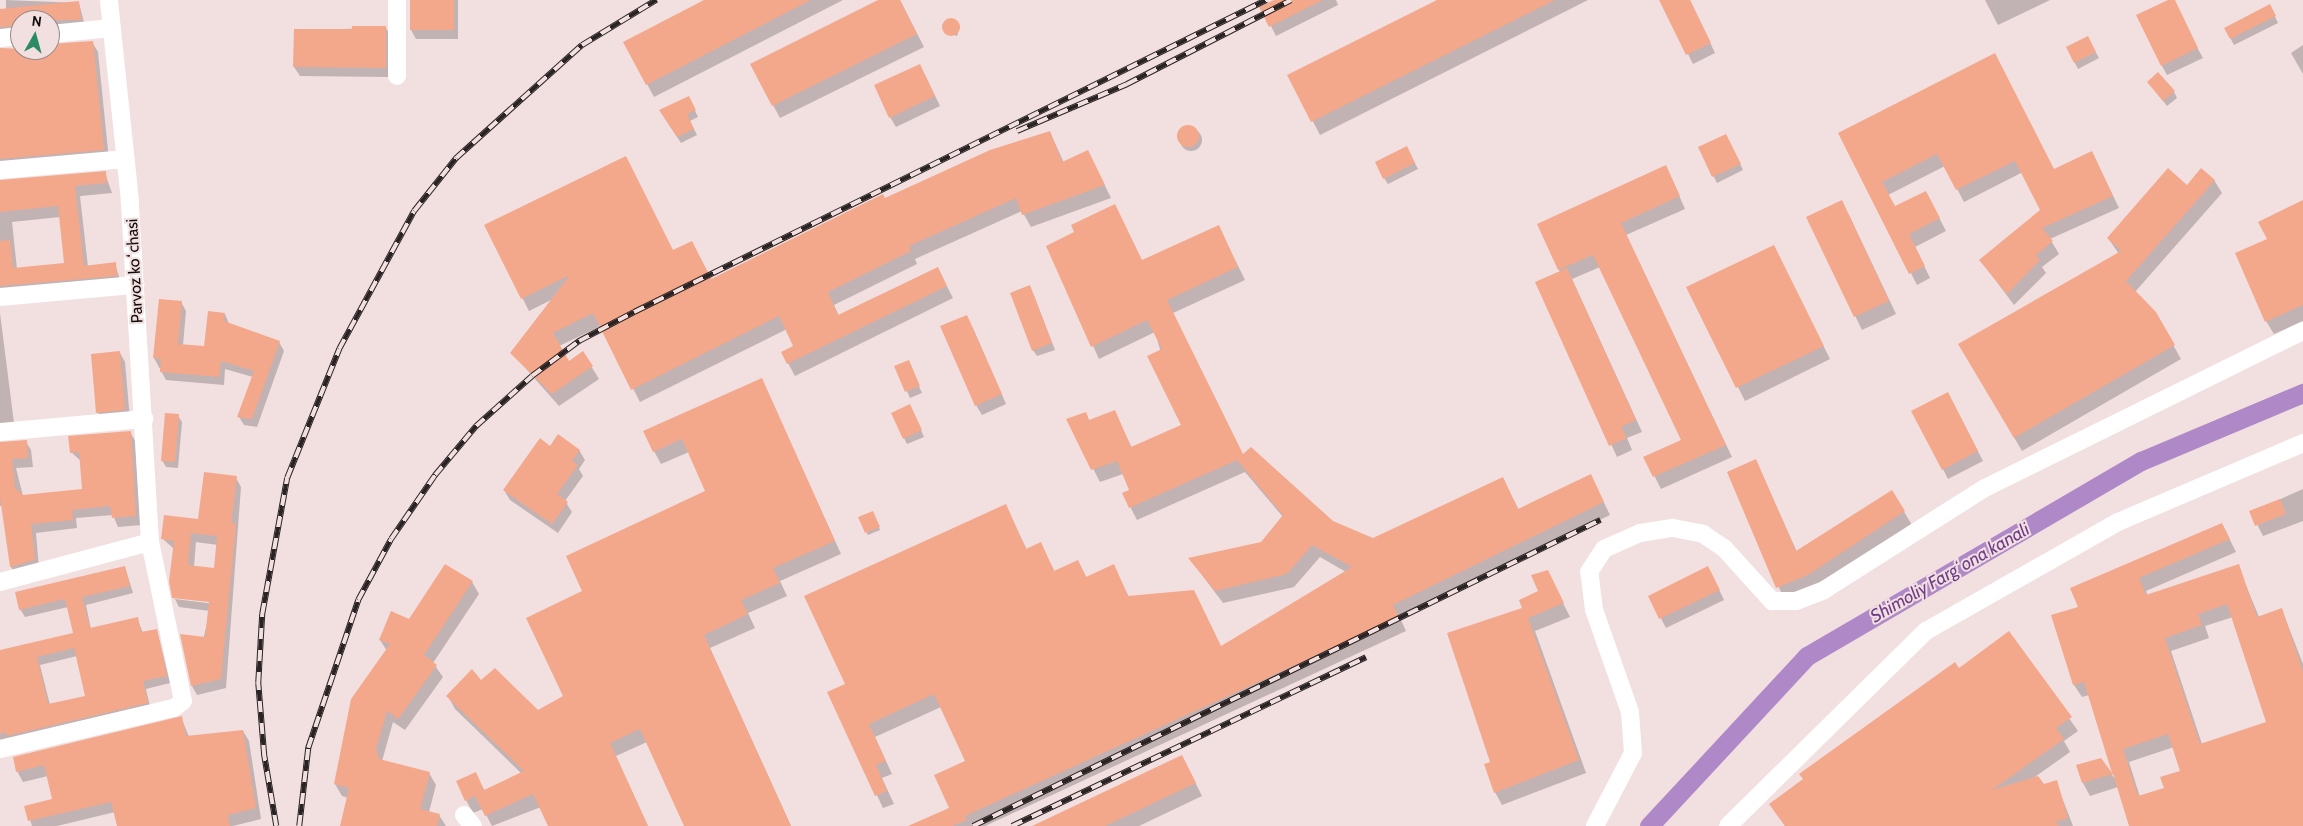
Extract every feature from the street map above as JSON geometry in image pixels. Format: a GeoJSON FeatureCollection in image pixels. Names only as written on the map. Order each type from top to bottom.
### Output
{"type":"FeatureCollection","features":[{"type":"Feature","properties":{"kind":"street","name":"Parvoz koʻchasi"},"geometry":{"type":"LineString","coordinates":[[0,749],[174,708],[183,701],[150,542],[136,285],[126,159],[109,0]]}},
{"type":"Feature","properties":{"kind":"street"},"geometry":{"type":"LineString","coordinates":[[396,0],[396,76]]}},
{"type":"Feature","properties":{"kind":"street"},"geometry":{"type":"LineString","coordinates":[[60,33],[112,28]]}},
{"type":"Feature","properties":{"kind":"street"},"geometry":{"type":"LineString","coordinates":[[0,170],[126,159]]}},
{"type":"Feature","properties":{"kind":"street"},"geometry":{"type":"LineString","coordinates":[[0,297],[136,285]]}},
{"type":"Feature","properties":{"kind":"street"},"geometry":{"type":"LineString","coordinates":[[1594,826],[1633,753],[1630,712],[1594,610],[1589,572],[1604,549],[1640,533],[1673,528],[1704,534],[1724,548],[1772,601],[1796,601],[1824,590],[1983,489],[2303,331]]}},
{"type":"Feature","properties":{"kind":"street"},"geometry":{"type":"LineString","coordinates":[[0,432],[144,419]]}},
{"type":"Feature","properties":{"kind":"street"},"geometry":{"type":"LineString","coordinates":[[1728,826],[1926,631],[2118,522],[2303,443]]}},
{"type":"Feature","properties":{"kind":"street"},"geometry":{"type":"LineString","coordinates":[[0,582],[150,542]]}},
{"type":"Feature","properties":{"kind":"building"},"geometry":{"type":"Polygon","coordinates":[[[410,0],[454,0],[454,30],[410,30],[410,0]]]}},
{"type":"Feature","properties":{"kind":"building"},"geometry":{"type":"Polygon","coordinates":[[[704,0],[811,0],[646,85],[623,42],[704,0]]]}},
{"type":"Feature","properties":{"kind":"building"},"geometry":{"type":"Polygon","coordinates":[[[878,0],[900,0],[917,34],[772,106],[750,64],[878,0]]]}},
{"type":"Feature","properties":{"kind":"building"},"geometry":{"type":"Polygon","coordinates":[[[1274,0],[1323,0],[1269,27],[1259,7],[1274,0]]]}},
{"type":"Feature","properties":{"kind":"building"},"geometry":{"type":"Polygon","coordinates":[[[1437,0],[1555,0],[1311,122],[1287,75],[1437,0]]]}},
{"type":"Feature","properties":{"kind":"building"},"geometry":{"type":"Polygon","coordinates":[[[1659,0],[1690,0],[1711,43],[1686,55],[1659,0]]]}},
{"type":"Feature","properties":{"kind":"building"},"geometry":{"type":"Polygon","coordinates":[[[2168,0],[2175,0],[2198,48],[2161,66],[2136,15],[2168,0]]]}},
{"type":"Feature","properties":{"kind":"building"},"geometry":{"type":"Polygon","coordinates":[[[79,1],[81,20],[60,20],[60,10],[10,10],[10,26],[0,27],[0,9],[79,1]]]}},
{"type":"Feature","properties":{"kind":"building"},"geometry":{"type":"Polygon","coordinates":[[[2270,4],[2276,16],[2230,39],[2224,28],[2270,4]]]}},
{"type":"Feature","properties":{"kind":"building"},"geometry":{"type":"Polygon","coordinates":[[[951,18],[957,21],[960,27],[957,33],[951,36],[945,33],[942,27],[945,21],[951,18]]]}},
{"type":"Feature","properties":{"kind":"building"},"geometry":{"type":"Polygon","coordinates":[[[352,26],[386,26],[386,68],[293,67],[294,29],[352,29],[352,26]]]}},
{"type":"Feature","properties":{"kind":"building"},"geometry":{"type":"Polygon","coordinates":[[[2088,36],[2096,52],[2074,63],[2066,47],[2088,36]]]}},
{"type":"Feature","properties":{"kind":"building"},"geometry":{"type":"Polygon","coordinates":[[[93,41],[104,150],[0,159],[0,48],[10,48],[10,60],[60,60],[60,43],[93,41]]]}},
{"type":"Feature","properties":{"kind":"building"},"geometry":{"type":"Polygon","coordinates":[[[1995,53],[2054,169],[2092,151],[2113,196],[2042,228],[2053,241],[2036,255],[2040,260],[2007,294],[1979,260],[2040,210],[2015,161],[1956,190],[1937,154],[1882,182],[1895,206],[1926,191],[1940,218],[1909,234],[1925,266],[1909,274],[1838,133],[1995,53]]]}},
{"type":"Feature","properties":{"kind":"building"},"geometry":{"type":"Polygon","coordinates":[[[920,64],[935,96],[889,118],[874,85],[920,64]]]}},
{"type":"Feature","properties":{"kind":"building"},"geometry":{"type":"Polygon","coordinates":[[[2158,72],[2175,91],[2163,101],[2147,82],[2158,72]]]}},
{"type":"Feature","properties":{"kind":"building"},"geometry":{"type":"Polygon","coordinates":[[[689,96],[696,110],[687,114],[694,129],[677,137],[659,110],[689,96]]]}},
{"type":"Feature","properties":{"kind":"building"},"geometry":{"type":"Polygon","coordinates":[[[1188,125],[1196,128],[1199,136],[1196,144],[1188,147],[1180,144],[1177,136],[1180,128],[1188,125]]]}},
{"type":"Feature","properties":{"kind":"building"},"geometry":{"type":"Polygon","coordinates":[[[1050,131],[1062,162],[1088,150],[1105,185],[1022,215],[1016,198],[909,246],[911,251],[828,292],[838,315],[938,267],[947,286],[787,364],[781,352],[793,346],[779,316],[631,390],[593,313],[553,333],[569,361],[583,351],[593,366],[552,394],[510,353],[570,275],[521,299],[484,225],[626,156],[673,250],[692,241],[711,279],[883,194],[885,198],[990,150],[1050,131]]]}},
{"type":"Feature","properties":{"kind":"building"},"geometry":{"type":"Polygon","coordinates":[[[1726,134],[1741,164],[1712,177],[1698,147],[1726,134]]]}},
{"type":"Feature","properties":{"kind":"building"},"geometry":{"type":"Polygon","coordinates":[[[1407,146],[1415,163],[1383,179],[1375,162],[1407,146]]]}},
{"type":"Feature","properties":{"kind":"building"},"geometry":{"type":"Polygon","coordinates":[[[1666,165],[1680,196],[1621,223],[1726,445],[1653,477],[1643,457],[1681,440],[1593,255],[1558,270],[1537,224],[1666,165]]]}},
{"type":"Feature","properties":{"kind":"building"},"geometry":{"type":"Polygon","coordinates":[[[2168,168],[2187,185],[2201,168],[2215,180],[2126,281],[2156,312],[2175,345],[2014,438],[1958,344],[2121,251],[2107,238],[2168,168]]]}},
{"type":"Feature","properties":{"kind":"building"},"geometry":{"type":"Polygon","coordinates":[[[106,171],[107,183],[75,186],[84,266],[116,262],[117,276],[0,286],[0,241],[10,240],[13,268],[64,263],[58,206],[0,212],[0,180],[106,171]]]}},
{"type":"Feature","properties":{"kind":"building"},"geometry":{"type":"Polygon","coordinates":[[[1842,200],[1889,301],[1854,317],[1806,217],[1842,200]]]}},
{"type":"Feature","properties":{"kind":"building"},"geometry":{"type":"Polygon","coordinates":[[[2303,200],[2303,305],[2265,322],[2235,253],[2267,239],[2258,222],[2303,200]]]}},
{"type":"Feature","properties":{"kind":"building"},"geometry":{"type":"Polygon","coordinates":[[[1115,204],[1142,260],[1219,225],[1238,267],[1167,300],[1243,454],[1251,447],[1333,521],[1373,538],[1503,477],[1518,509],[1591,474],[1604,502],[1393,605],[1399,618],[965,816],[967,820],[952,826],[908,826],[949,808],[934,775],[965,761],[934,694],[869,724],[886,761],[876,765],[887,791],[875,796],[827,692],[845,684],[804,596],[1006,504],[1026,549],[1041,542],[1054,571],[1078,560],[1086,577],[1114,564],[1128,596],[1194,590],[1221,646],[1352,567],[1312,545],[1287,574],[1215,591],[1188,558],[1261,542],[1283,515],[1237,460],[1129,508],[1122,493],[1129,490],[1117,461],[1091,470],[1066,419],[1086,412],[1089,420],[1115,410],[1131,447],[1181,425],[1147,356],[1162,349],[1147,320],[1091,347],[1046,246],[1074,232],[1071,225],[1115,204]]]}},
{"type":"Feature","properties":{"kind":"building"},"geometry":{"type":"Polygon","coordinates":[[[1774,245],[1824,346],[1736,388],[1686,287],[1774,245]]]}},
{"type":"Feature","properties":{"kind":"building"},"geometry":{"type":"Polygon","coordinates":[[[1567,268],[1636,420],[1621,427],[1627,438],[1609,446],[1535,282],[1567,268]]]}},
{"type":"Feature","properties":{"kind":"building"},"geometry":{"type":"Polygon","coordinates":[[[1030,285],[1052,343],[1032,351],[1010,293],[1030,285]]]}},
{"type":"Feature","properties":{"kind":"building"},"geometry":{"type":"Polygon","coordinates":[[[159,299],[182,301],[178,344],[204,346],[208,311],[225,313],[224,321],[280,341],[252,419],[237,417],[254,371],[221,361],[219,377],[160,372],[161,359],[153,358],[159,299]]]}},
{"type":"Feature","properties":{"kind":"building"},"geometry":{"type":"Polygon","coordinates":[[[967,315],[1002,394],[975,406],[940,326],[967,315]]]}},
{"type":"Feature","properties":{"kind":"building"},"geometry":{"type":"Polygon","coordinates":[[[120,351],[125,410],[96,413],[91,354],[120,351]]]}},
{"type":"Feature","properties":{"kind":"building"},"geometry":{"type":"Polygon","coordinates":[[[909,360],[920,386],[905,392],[894,366],[909,360]]]}},
{"type":"Feature","properties":{"kind":"building"},"geometry":{"type":"Polygon","coordinates":[[[762,378],[835,541],[773,568],[780,583],[741,600],[748,614],[704,635],[791,826],[684,826],[640,729],[610,743],[648,826],[548,826],[533,794],[485,816],[475,796],[465,801],[456,781],[476,772],[484,790],[524,771],[446,696],[472,669],[481,680],[495,668],[538,710],[563,696],[526,618],[582,591],[566,556],[705,491],[682,439],[653,452],[643,431],[762,378]]]}},
{"type":"Feature","properties":{"kind":"building"},"geometry":{"type":"Polygon","coordinates":[[[1948,392],[1978,451],[1942,470],[1911,411],[1948,392]]]}},
{"type":"Feature","properties":{"kind":"building"},"geometry":{"type":"Polygon","coordinates":[[[910,404],[922,430],[903,439],[891,413],[910,404]]]}},
{"type":"Feature","properties":{"kind":"building"},"geometry":{"type":"Polygon","coordinates":[[[165,413],[179,414],[175,462],[161,461],[165,413]]]}},
{"type":"Feature","properties":{"kind":"building"},"geometry":{"type":"Polygon","coordinates":[[[131,431],[136,516],[112,518],[110,506],[72,510],[73,520],[31,524],[35,560],[10,567],[0,497],[0,442],[27,440],[28,458],[12,459],[15,488],[23,495],[82,489],[79,452],[70,453],[68,436],[131,431]]]}},
{"type":"Feature","properties":{"kind":"building"},"geometry":{"type":"Polygon","coordinates":[[[558,434],[580,450],[572,461],[578,465],[557,494],[568,502],[552,524],[503,490],[540,438],[550,446],[558,434]]]}},
{"type":"Feature","properties":{"kind":"building"},"geometry":{"type":"Polygon","coordinates":[[[1756,459],[1796,551],[1892,490],[1905,511],[1808,575],[1776,588],[1727,472],[1756,459]]]}},
{"type":"Feature","properties":{"kind":"building"},"geometry":{"type":"Polygon","coordinates":[[[204,472],[237,476],[231,523],[236,523],[221,679],[191,686],[180,634],[205,637],[209,602],[172,598],[169,581],[174,541],[161,539],[164,515],[198,519],[204,472]],[[191,533],[188,565],[214,568],[217,536],[191,533]]]}},
{"type":"Feature","properties":{"kind":"building"},"geometry":{"type":"Polygon","coordinates":[[[2280,499],[2286,514],[2255,526],[2249,511],[2280,499]]]}},
{"type":"Feature","properties":{"kind":"building"},"geometry":{"type":"Polygon","coordinates":[[[873,511],[880,527],[865,533],[858,517],[873,511]]]}},
{"type":"Feature","properties":{"kind":"building"},"geometry":{"type":"Polygon","coordinates":[[[2222,523],[2230,539],[2139,578],[2146,595],[2239,564],[2257,617],[2282,608],[2303,672],[2303,826],[2129,826],[2113,774],[2082,783],[2076,765],[2101,758],[2112,773],[2084,682],[2073,685],[2051,615],[2078,607],[2070,588],[2222,523]],[[2227,604],[2198,614],[2202,625],[2165,638],[2200,744],[2266,722],[2227,604]],[[2168,734],[2123,749],[2138,796],[2164,788],[2160,777],[2180,771],[2168,734]]]}},
{"type":"Feature","properties":{"kind":"building"},"geometry":{"type":"Polygon","coordinates":[[[445,564],[473,581],[424,655],[437,665],[398,719],[387,711],[376,749],[379,759],[430,772],[420,809],[440,814],[437,826],[340,826],[349,788],[334,784],[351,699],[390,644],[379,640],[391,611],[409,619],[445,564]]]}},
{"type":"Feature","properties":{"kind":"building"},"geometry":{"type":"Polygon","coordinates":[[[125,566],[130,586],[82,597],[90,628],[138,617],[141,632],[157,629],[167,676],[143,681],[148,703],[7,736],[6,732],[0,734],[0,650],[73,633],[65,599],[19,610],[15,592],[125,566]],[[74,648],[37,657],[48,704],[85,696],[74,648]]]}},
{"type":"Feature","properties":{"kind":"building"},"geometry":{"type":"Polygon","coordinates":[[[1708,566],[1720,590],[1659,619],[1648,596],[1708,566]]]}},
{"type":"Feature","properties":{"kind":"building"},"geometry":{"type":"Polygon","coordinates":[[[1548,570],[1564,603],[1528,618],[1579,760],[1494,793],[1484,764],[1490,762],[1447,633],[1522,608],[1519,600],[1538,591],[1531,575],[1548,570]]]}},
{"type":"Feature","properties":{"kind":"building"},"geometry":{"type":"Polygon","coordinates":[[[2009,631],[2072,717],[2056,728],[2064,739],[1992,790],[2038,776],[2044,784],[2057,780],[2068,818],[2056,822],[2059,826],[1785,826],[1769,804],[1803,779],[1799,774],[1955,662],[1959,668],[2009,631]]]}},
{"type":"Feature","properties":{"kind":"building"},"geometry":{"type":"Polygon","coordinates":[[[182,716],[186,736],[243,730],[256,808],[228,815],[230,826],[117,826],[111,802],[28,821],[24,806],[52,799],[44,765],[16,772],[13,757],[182,716]]]}},
{"type":"Feature","properties":{"kind":"building"},"geometry":{"type":"Polygon","coordinates":[[[1182,755],[1196,783],[1105,826],[1032,826],[1182,755]]]}},
{"type":"Feature","properties":{"kind":"waterway","name":"Shimoliy Fargʻona kanali"},"geometry":{"type":"LineString","coordinates":[[1649,826],[1807,656],[2141,461],[2303,393]]}},
{"type":"Feature","properties":{"kind":"railway"},"geometry":{"type":"LineString","coordinates":[[276,826],[264,756],[258,683],[262,614],[287,478],[339,349],[414,211],[456,158],[582,45],[656,0]]}},
{"type":"Feature","properties":{"kind":"railway"},"geometry":{"type":"LineString","coordinates":[[299,826],[308,748],[358,600],[391,539],[435,475],[476,426],[532,376],[579,341],[634,312],[1266,0]]}},
{"type":"Feature","properties":{"kind":"railway"},"geometry":{"type":"LineString","coordinates":[[1017,131],[1127,84],[1291,0]]}},
{"type":"Feature","properties":{"kind":"railway"},"geometry":{"type":"LineString","coordinates":[[973,826],[1600,520]]}},
{"type":"Feature","properties":{"kind":"railway"},"geometry":{"type":"LineString","coordinates":[[1012,826],[1366,657]]}}]}
